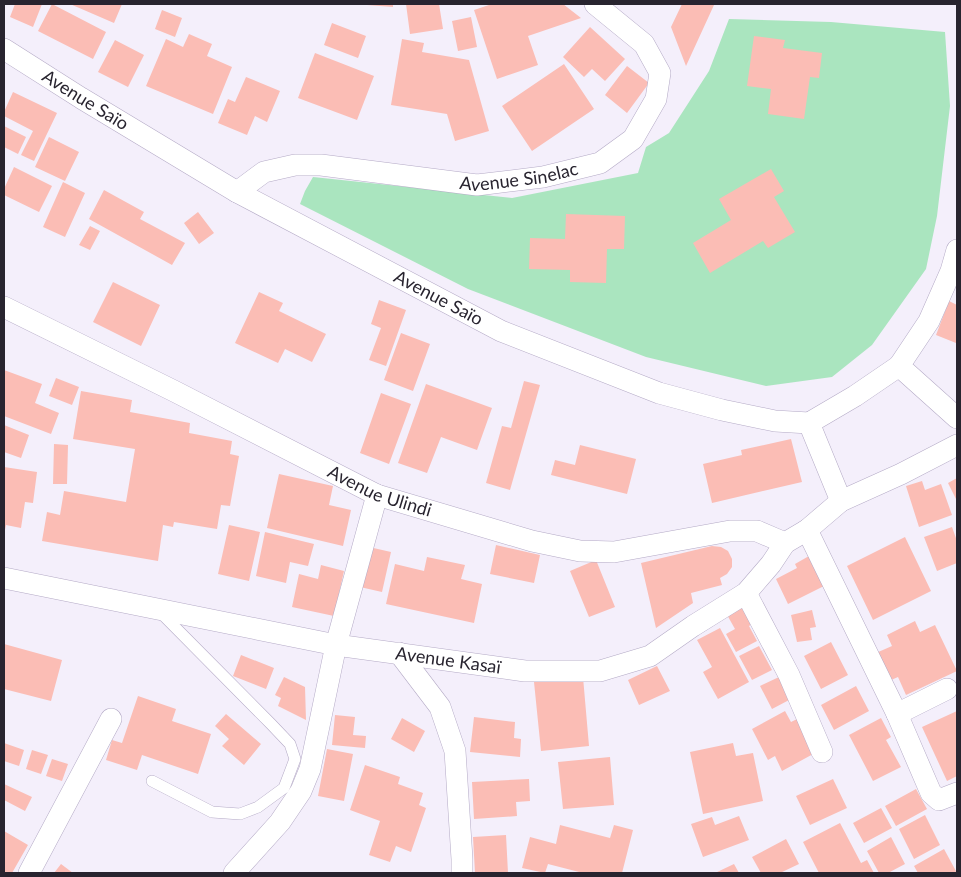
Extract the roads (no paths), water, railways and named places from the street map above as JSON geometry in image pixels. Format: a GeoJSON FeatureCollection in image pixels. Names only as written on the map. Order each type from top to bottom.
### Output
{"type":"FeatureCollection","features":[{"type":"Feature","properties":{"kind":"street","name":"Avenue Sinelac"},"geometry":{"type":"LineString","coordinates":[[237,192],[264,172],[295,165],[321,165],[477,185],[543,178],[600,163],[633,139],[656,99],[660,73],[644,44],[595,4]]}},
{"type":"Feature","properties":{"kind":"street","name":"Avenue Saïo"},"geometry":{"type":"LineString","coordinates":[[4,49],[237,192],[500,331],[659,393],[722,410],[775,420],[809,423]]}},
{"type":"Feature","properties":{"kind":"street"},"geometry":{"type":"LineString","coordinates":[[841,501],[809,423],[855,396],[899,366],[929,321],[951,272],[957,250]]}},
{"type":"Feature","properties":{"kind":"street","name":"Avenue Ulindi"},"geometry":{"type":"LineString","coordinates":[[4,307],[174,391],[377,495],[532,542],[580,551],[614,552],[730,531],[757,532],[785,544]]}},
{"type":"Feature","properties":{"kind":"street"},"geometry":{"type":"LineString","coordinates":[[899,366],[957,418]]}},
{"type":"Feature","properties":{"kind":"street","name":"Avenue Kasaï"},"geometry":{"type":"LineString","coordinates":[[4,578],[336,645],[525,671],[600,671],[650,656],[746,593],[771,564],[785,544],[807,530],[841,501],[901,474],[957,445]]}},
{"type":"Feature","properties":{"kind":"street"},"geometry":{"type":"LineString","coordinates":[[234,873],[280,822],[301,791],[310,769],[336,645],[377,495]]}},
{"type":"Feature","properties":{"kind":"street"},"geometry":{"type":"LineString","coordinates":[[807,530],[897,714],[931,793],[939,800],[957,793]]}},
{"type":"Feature","properties":{"kind":"street"},"geometry":{"type":"LineString","coordinates":[[746,593],[789,675],[822,752]]}},
{"type":"Feature","properties":{"kind":"street"},"geometry":{"type":"LineString","coordinates":[[399,653],[440,707],[455,751],[462,873]]}},
{"type":"Feature","properties":{"kind":"street"},"geometry":{"type":"LineString","coordinates":[[897,714],[947,689]]}},
{"type":"Feature","properties":{"kind":"street"},"geometry":{"type":"LineString","coordinates":[[30,873],[111,719]]}},
{"type":"Feature","properties":{"kind":"lane"},"geometry":{"type":"LineString","coordinates":[[152,781],[212,812],[240,814],[258,807],[284,788],[295,759],[290,744],[156,608]]}}]}
